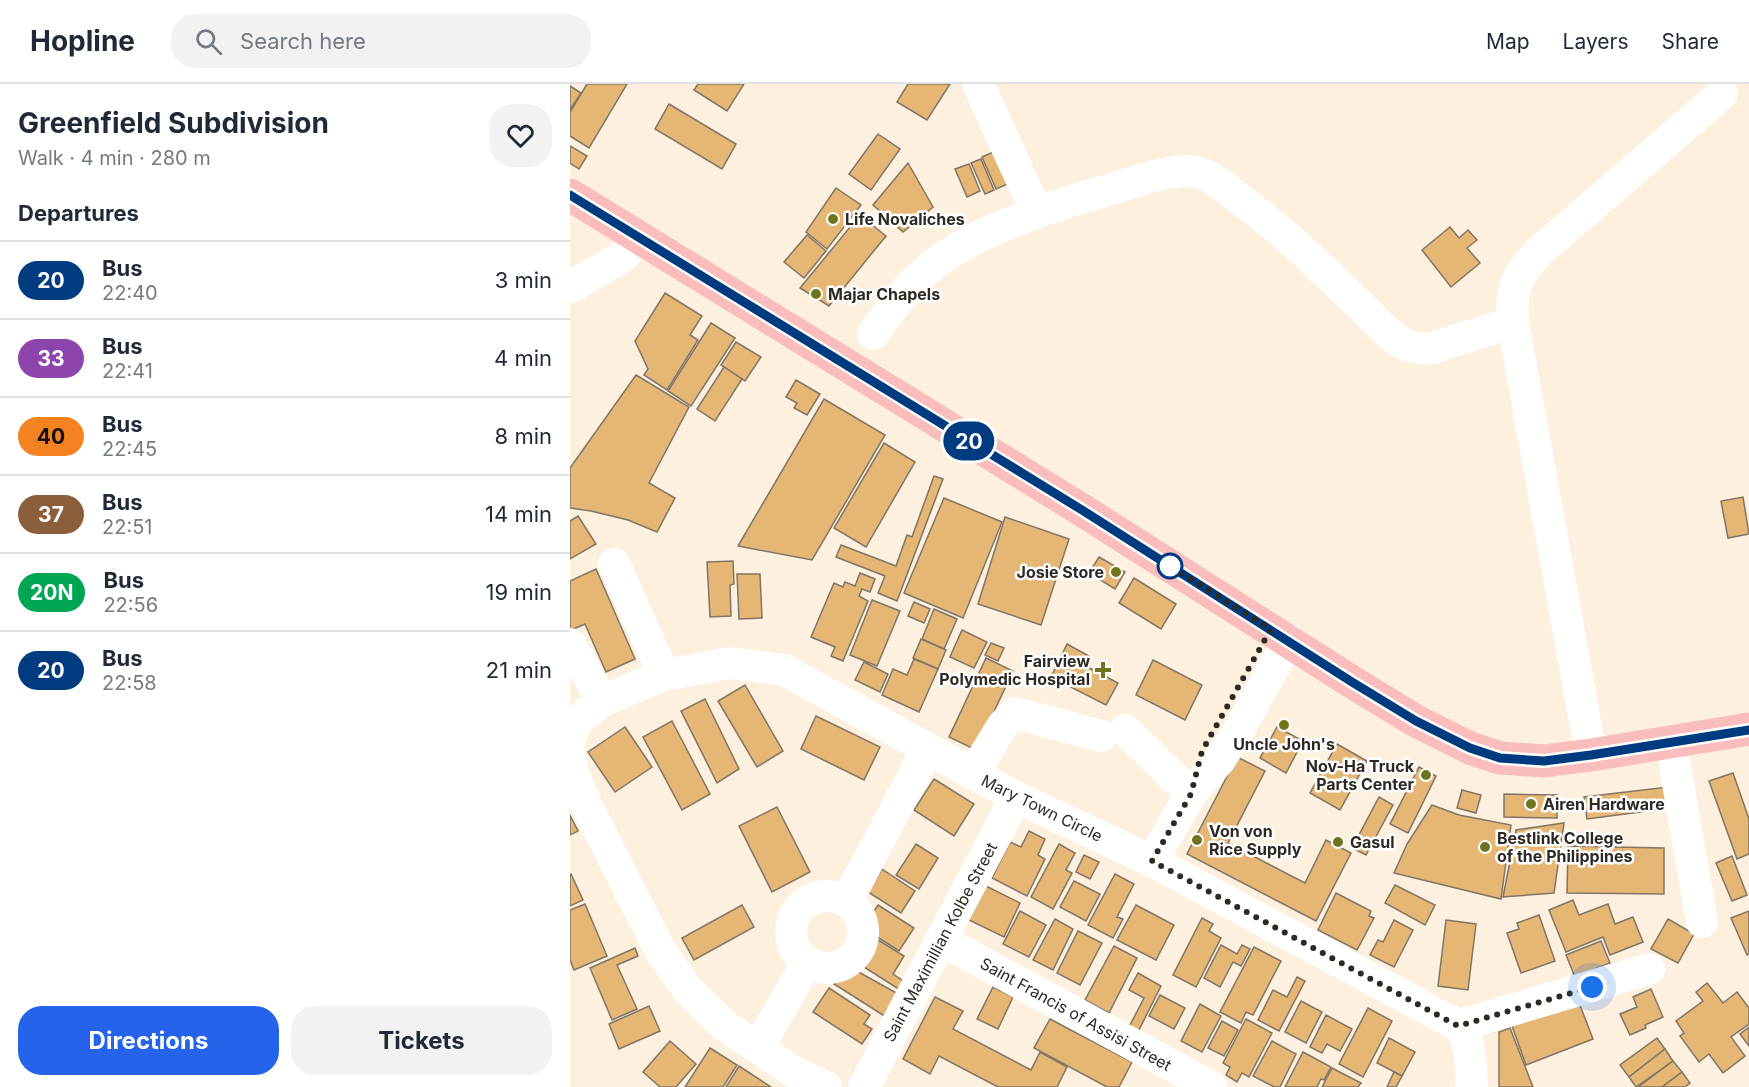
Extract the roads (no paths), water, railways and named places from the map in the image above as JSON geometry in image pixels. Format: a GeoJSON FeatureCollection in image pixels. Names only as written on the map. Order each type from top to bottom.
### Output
{"type":"FeatureCollection","features":[{"type":"Feature","properties":{"kind":"main road"},"geometry":{"type":"LineString","coordinates":[[570,195],[1082,510],[1416,721],[1470,748],[1500,758],[1544,761],[1749,729]]}},
{"type":"Feature","properties":{"kind":"street"},"geometry":{"type":"LineString","coordinates":[[978,84],[1037,213]]}},
{"type":"Feature","properties":{"kind":"street"},"geometry":{"type":"LineString","coordinates":[[1591,755],[1513,322],[1512,304],[1515,285],[1525,266],[1540,251],[1722,94]]}},
{"type":"Feature","properties":{"kind":"street"},"geometry":{"type":"LineString","coordinates":[[873,334],[912,284],[933,266],[977,238],[1037,213],[1154,176],[1189,171],[1203,174],[1273,223],[1394,338],[1406,346],[1418,350],[1432,348],[1513,322]]}},
{"type":"Feature","properties":{"kind":"street"},"geometry":{"type":"LineString","coordinates":[[570,287],[619,259],[638,237]]}},
{"type":"Feature","properties":{"kind":"street"},"geometry":{"type":"LineString","coordinates":[[614,564],[664,675]]}},
{"type":"Feature","properties":{"kind":"street"},"geometry":{"type":"LineString","coordinates":[[1152,861],[1191,794],[1220,761],[1280,635]]}},
{"type":"Feature","properties":{"kind":"street"},"geometry":{"type":"LineString","coordinates":[[570,644],[602,701]]}},
{"type":"Feature","properties":{"kind":"street","name":"Mary Town Circle"},"geometry":{"type":"LineString","coordinates":[[826,1087],[790,1079],[758,1048],[724,1026],[687,989],[660,950],[586,804],[572,770],[570,739],[583,716],[602,701],[664,675],[730,663],[784,670],[927,750],[1016,797],[1152,861],[1458,1026]]}},
{"type":"Feature","properties":{"kind":"street"},"geometry":{"type":"LineString","coordinates":[[973,774],[1003,725],[1015,713],[1113,733],[1191,794]]}},
{"type":"Feature","properties":{"kind":"street"},"geometry":{"type":"LineString","coordinates":[[1672,742],[1702,922]]}},
{"type":"Feature","properties":{"kind":"street"},"geometry":{"type":"LineString","coordinates":[[848,901],[927,750]]}},
{"type":"Feature","properties":{"kind":"street","name":"Saint Maximillian Kolbe Street"},"geometry":{"type":"LineString","coordinates":[[864,1087],[1016,797]]}},
{"type":"Feature","properties":{"kind":"street"},"geometry":{"type":"LineString","coordinates":[[826,895],[848,901],[862,919],[863,942],[851,961],[829,969],[807,963],[793,945],[792,921],[804,903],[826,895]]}},
{"type":"Feature","properties":{"kind":"street","name":"Saint Francis of Assisi Street"},"geometry":{"type":"LineString","coordinates":[[941,939],[1210,1087]]}},
{"type":"Feature","properties":{"kind":"street"},"geometry":{"type":"LineString","coordinates":[[758,1048],[807,963]]}},
{"type":"Feature","properties":{"kind":"street"},"geometry":{"type":"LineString","coordinates":[[1472,1087],[1469,1053],[1465,1037],[1458,1026],[1649,969]]}},
{"type":"Feature","properties":{"kind":"place","name":"Life Novaliches"},"geometry":{"type":"Point","coordinates":[833,219]}},
{"type":"Feature","properties":{"kind":"place","name":"Majar Chapels"},"geometry":{"type":"Point","coordinates":[816,294]}},
{"type":"Feature","properties":{"kind":"place","name":"Josie Store"},"geometry":{"type":"Point","coordinates":[1116,572]}},
{"type":"Feature","properties":{"kind":"place","name":"Fairview Polymedic Hospital"},"geometry":{"type":"Point","coordinates":[1103,670]}},
{"type":"Feature","properties":{"kind":"place","name":"Uncle John's"},"geometry":{"type":"Point","coordinates":[1284,725]}},
{"type":"Feature","properties":{"kind":"place","name":"Nov-Ha Truck Parts Center"},"geometry":{"type":"Point","coordinates":[1426,775]}},
{"type":"Feature","properties":{"kind":"place","name":"Airen Hardware"},"geometry":{"type":"Point","coordinates":[1531,804]}},
{"type":"Feature","properties":{"kind":"place","name":"Von von Rice Supply"},"geometry":{"type":"Point","coordinates":[1197,840]}},
{"type":"Feature","properties":{"kind":"place","name":"Gasul"},"geometry":{"type":"Point","coordinates":[1338,842]}},
{"type":"Feature","properties":{"kind":"place","name":"Bestlink College of the Philippines"},"geometry":{"type":"Point","coordinates":[1485,847]}}]}
